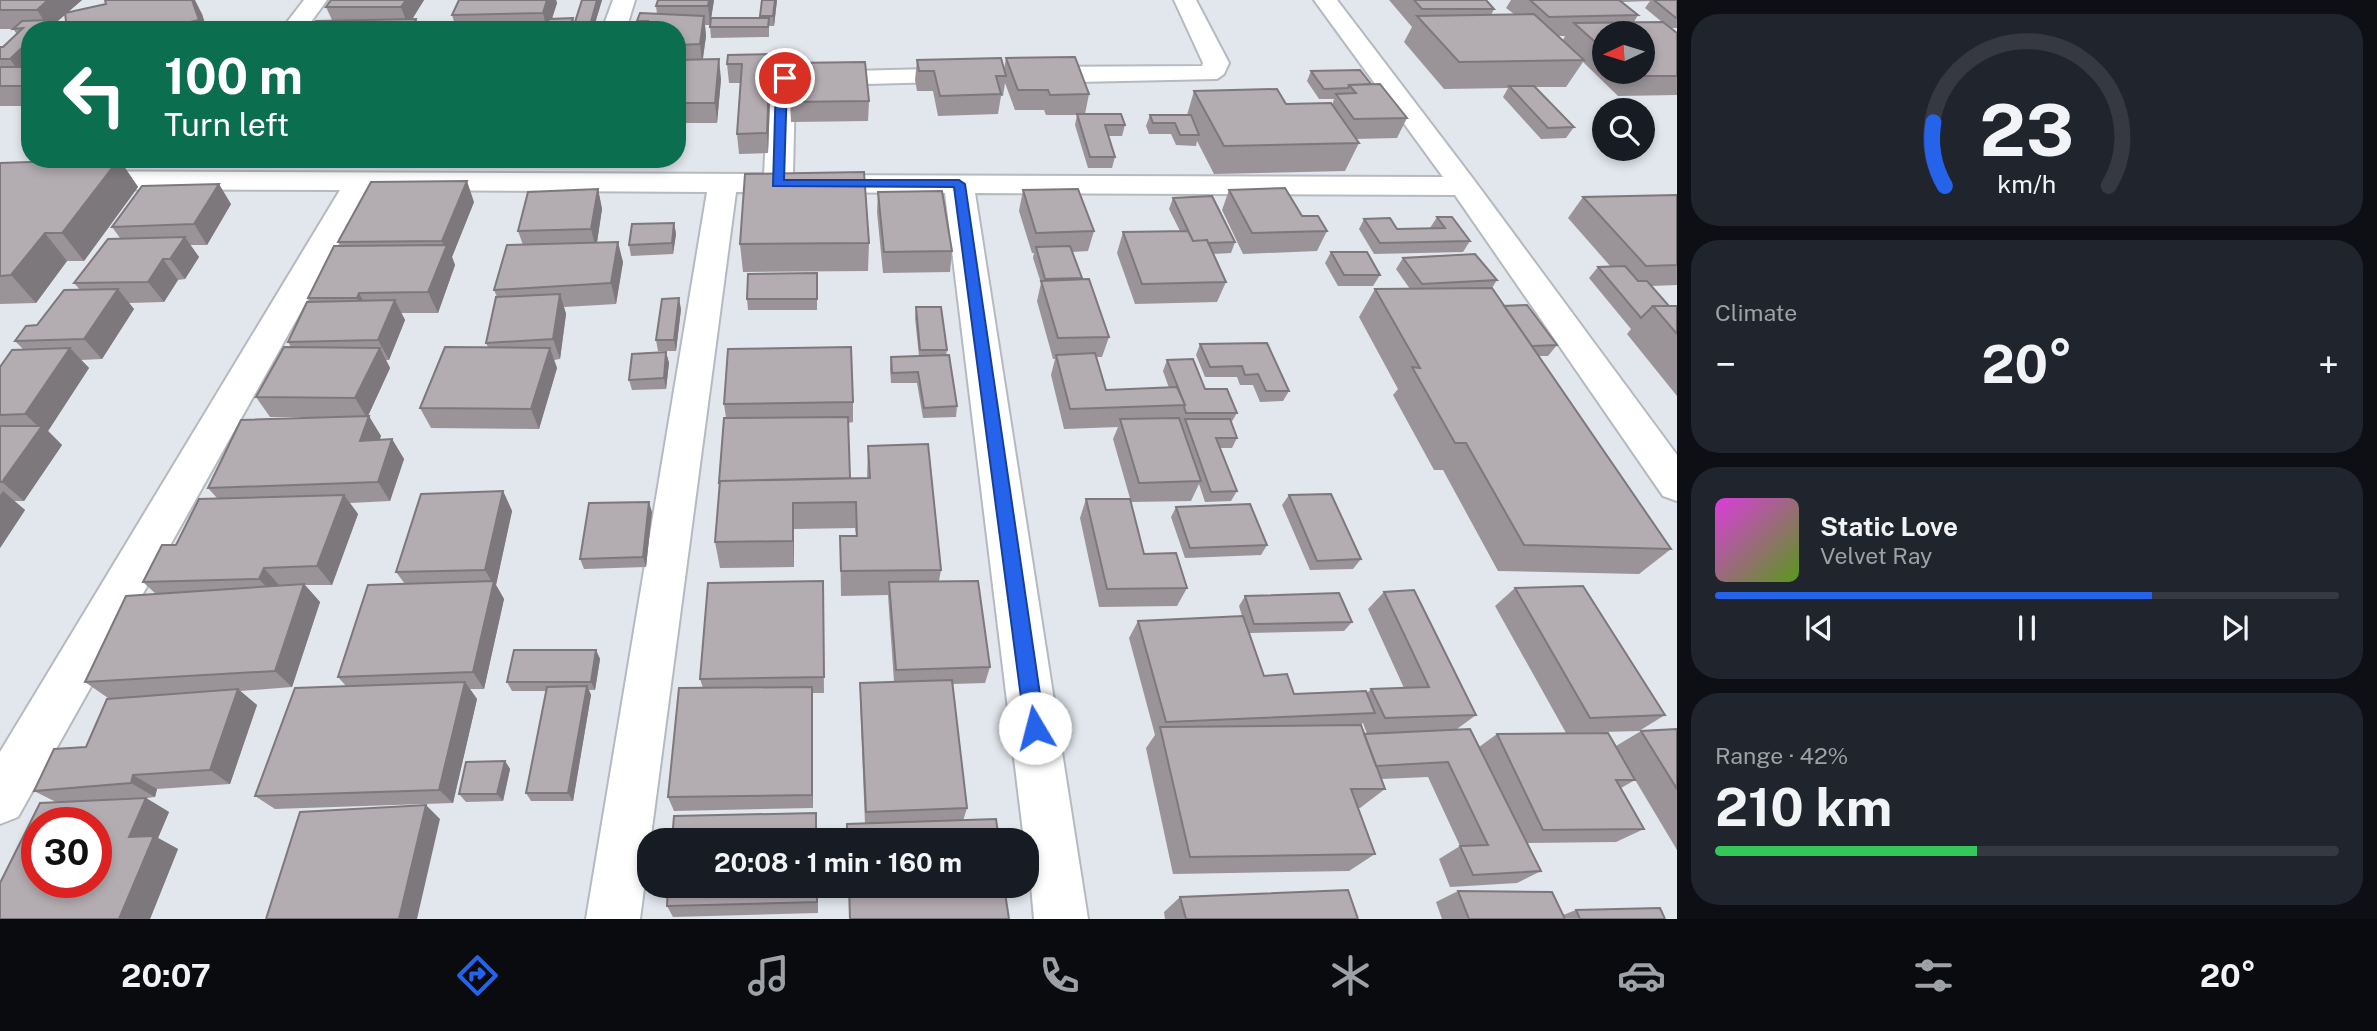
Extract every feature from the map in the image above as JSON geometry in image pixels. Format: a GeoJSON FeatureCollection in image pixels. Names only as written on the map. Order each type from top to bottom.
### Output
{"type":"FeatureCollection","features":[{"type":"Feature","properties":{"kind":"street"},"geometry":{"type":"LineString","coordinates":[[300,21],[316,0]]}},
{"type":"Feature","properties":{"kind":"street"},"geometry":{"type":"LineString","coordinates":[[617,21],[624,0]]}},
{"type":"Feature","properties":{"kind":"street"},"geometry":{"type":"LineString","coordinates":[[778,183],[782,81],[785,78],[1208,74],[1215,69],[1216,63],[1185,0]]}},
{"type":"Feature","properties":{"kind":"street"},"geometry":{"type":"LineString","coordinates":[[1325,0],[1464,186],[1677,485]]}},
{"type":"Feature","properties":{"kind":"street"},"geometry":{"type":"LineString","coordinates":[[0,180],[183,170],[359,181],[569,171],[723,183],[1464,186]]}},
{"type":"Feature","properties":{"kind":"street"},"geometry":{"type":"LineString","coordinates":[[0,799],[359,181]]}},
{"type":"Feature","properties":{"kind":"street"},"geometry":{"type":"LineString","coordinates":[[613,919],[723,183]]}},
{"type":"Feature","properties":{"kind":"street"},"geometry":{"type":"LineString","coordinates":[[959,184],[1061,919]]}},
{"type":"Feature","properties":{"kind":"building"},"geometry":{"type":"Polygon","coordinates":[[[0,0],[48,0],[37,10],[0,10],[0,0]]]}},
{"type":"Feature","properties":{"kind":"building"},"geometry":{"type":"Polygon","coordinates":[[[105,0],[192,0],[199,20],[66,21],[65,13],[106,4],[105,0]]]}},
{"type":"Feature","properties":{"kind":"building"},"geometry":{"type":"Polygon","coordinates":[[[331,0],[406,0],[401,7],[326,7],[331,0]]]}},
{"type":"Feature","properties":{"kind":"building"},"geometry":{"type":"Polygon","coordinates":[[[459,0],[547,0],[543,13],[452,15],[459,0]]]}},
{"type":"Feature","properties":{"kind":"building"},"geometry":{"type":"Polygon","coordinates":[[[582,0],[597,0],[591,21],[575,21],[582,0]]]}},
{"type":"Feature","properties":{"kind":"building"},"geometry":{"type":"Polygon","coordinates":[[[658,0],[709,0],[708,6],[656,6],[658,0]]]}},
{"type":"Feature","properties":{"kind":"building"},"geometry":{"type":"Polygon","coordinates":[[[762,0],[775,0],[773,16],[760,16],[762,0]]]}},
{"type":"Feature","properties":{"kind":"building"},"geometry":{"type":"Polygon","coordinates":[[[1414,0],[1486,0],[1494,9],[1422,9],[1414,0]]]}},
{"type":"Feature","properties":{"kind":"building"},"geometry":{"type":"Polygon","coordinates":[[[1530,0],[1619,0],[1638,15],[1549,17],[1530,0]]]}},
{"type":"Feature","properties":{"kind":"building"},"geometry":{"type":"Polygon","coordinates":[[[1654,0],[1677,0],[1677,18],[1676,18],[1654,0]]]}},
{"type":"Feature","properties":{"kind":"building"},"geometry":{"type":"Polygon","coordinates":[[[640,13],[704,16],[700,44],[686,45],[686,21],[637,21],[640,13]]]}},
{"type":"Feature","properties":{"kind":"building"},"geometry":{"type":"Polygon","coordinates":[[[1534,14],[1584,60],[1459,62],[1417,16],[1534,14]]]}},
{"type":"Feature","properties":{"kind":"building"},"geometry":{"type":"Polygon","coordinates":[[[573,18],[572,21],[548,21],[573,18]]]}},
{"type":"Feature","properties":{"kind":"building"},"geometry":{"type":"Polygon","coordinates":[[[711,18],[769,18],[768,27],[710,27],[711,18]]]}},
{"type":"Feature","properties":{"kind":"building"},"geometry":{"type":"Polygon","coordinates":[[[416,19],[415,21],[316,21],[416,19]]]}},
{"type":"Feature","properties":{"kind":"building"},"geometry":{"type":"Polygon","coordinates":[[[1656,22],[1663,22],[1677,33],[1677,76],[1656,76],[1656,22]]]}},
{"type":"Feature","properties":{"kind":"building"},"geometry":{"type":"Polygon","coordinates":[[[1574,23],[1592,23],[1592,39],[1574,23]]]}},
{"type":"Feature","properties":{"kind":"building"},"geometry":{"type":"Polygon","coordinates":[[[21,30],[21,49],[10,59],[0,59],[0,47],[21,30]]]}},
{"type":"Feature","properties":{"kind":"building"},"geometry":{"type":"Polygon","coordinates":[[[770,54],[767,133],[737,134],[742,64],[727,64],[728,55],[770,54]]]}},
{"type":"Feature","properties":{"kind":"building"},"geometry":{"type":"Polygon","coordinates":[[[1075,57],[1089,94],[1050,95],[1048,90],[1018,90],[1006,58],[1075,57]]]}},
{"type":"Feature","properties":{"kind":"building"},"geometry":{"type":"Polygon","coordinates":[[[1001,58],[1006,76],[996,76],[1001,94],[940,96],[934,71],[919,71],[917,60],[1001,58]]]}},
{"type":"Feature","properties":{"kind":"building"},"geometry":{"type":"Polygon","coordinates":[[[719,59],[715,103],[686,103],[686,60],[719,59]]]}},
{"type":"Feature","properties":{"kind":"building"},"geometry":{"type":"Polygon","coordinates":[[[865,62],[869,101],[790,102],[791,63],[865,62]]]}},
{"type":"Feature","properties":{"kind":"building"},"geometry":{"type":"Polygon","coordinates":[[[0,67],[21,67],[21,86],[0,86],[0,67]]]}},
{"type":"Feature","properties":{"kind":"building"},"geometry":{"type":"Polygon","coordinates":[[[1360,70],[1371,84],[1324,89],[1311,71],[1360,70]]]}},
{"type":"Feature","properties":{"kind":"building"},"geometry":{"type":"Polygon","coordinates":[[[1380,84],[1407,118],[1354,119],[1336,94],[1356,93],[1349,85],[1380,84]]]}},
{"type":"Feature","properties":{"kind":"building"},"geometry":{"type":"Polygon","coordinates":[[[1509,86],[1534,86],[1574,127],[1548,128],[1509,86]]]}},
{"type":"Feature","properties":{"kind":"building"},"geometry":{"type":"Polygon","coordinates":[[[1277,89],[1286,104],[1331,103],[1359,143],[1224,146],[1194,91],[1277,89]]]}},
{"type":"Feature","properties":{"kind":"building"},"geometry":{"type":"Polygon","coordinates":[[[1077,114],[1121,114],[1125,125],[1105,125],[1115,157],[1090,157],[1077,114]]]}},
{"type":"Feature","properties":{"kind":"building"},"geometry":{"type":"Polygon","coordinates":[[[1150,115],[1191,115],[1199,135],[1180,135],[1175,123],[1153,123],[1150,115]]]}},
{"type":"Feature","properties":{"kind":"building"},"geometry":{"type":"Polygon","coordinates":[[[21,162],[21,168],[112,168],[62,233],[45,233],[11,275],[0,276],[0,163],[21,162]]]}},
{"type":"Feature","properties":{"kind":"building"},"geometry":{"type":"Polygon","coordinates":[[[864,172],[869,243],[740,244],[745,174],[864,172]]]}},
{"type":"Feature","properties":{"kind":"building"},"geometry":{"type":"Polygon","coordinates":[[[467,181],[442,241],[338,242],[371,182],[467,181]]]}},
{"type":"Feature","properties":{"kind":"building"},"geometry":{"type":"Polygon","coordinates":[[[219,184],[194,224],[112,227],[142,186],[219,184]]]}},
{"type":"Feature","properties":{"kind":"building"},"geometry":{"type":"Polygon","coordinates":[[[1285,188],[1302,216],[1318,216],[1327,231],[1252,233],[1229,190],[1285,188]]]}},
{"type":"Feature","properties":{"kind":"building"},"geometry":{"type":"Polygon","coordinates":[[[598,189],[591,229],[518,231],[528,192],[598,189]]]}},
{"type":"Feature","properties":{"kind":"building"},"geometry":{"type":"Polygon","coordinates":[[[1078,189],[1094,231],[1036,233],[1023,190],[1078,189]]]}},
{"type":"Feature","properties":{"kind":"building"},"geometry":{"type":"Polygon","coordinates":[[[942,191],[952,251],[884,252],[878,192],[942,191]]]}},
{"type":"Feature","properties":{"kind":"building"},"geometry":{"type":"Polygon","coordinates":[[[1677,195],[1677,265],[1646,266],[1583,197],[1677,195]]]}},
{"type":"Feature","properties":{"kind":"building"},"geometry":{"type":"Polygon","coordinates":[[[1212,196],[1235,242],[1193,241],[1173,198],[1212,196]]]}},
{"type":"Feature","properties":{"kind":"building"},"geometry":{"type":"Polygon","coordinates":[[[1437,217],[1452,217],[1470,241],[1380,243],[1364,219],[1390,218],[1397,229],[1445,228],[1437,217]]]}},
{"type":"Feature","properties":{"kind":"building"},"geometry":{"type":"Polygon","coordinates":[[[674,223],[672,243],[629,245],[632,224],[674,223]]]}},
{"type":"Feature","properties":{"kind":"building"},"geometry":{"type":"Polygon","coordinates":[[[1188,231],[1193,241],[1207,240],[1226,282],[1142,284],[1123,232],[1188,231]]]}},
{"type":"Feature","properties":{"kind":"building"},"geometry":{"type":"Polygon","coordinates":[[[185,237],[170,259],[163,259],[148,282],[74,283],[108,239],[185,237]]]}},
{"type":"Feature","properties":{"kind":"building"},"geometry":{"type":"Polygon","coordinates":[[[618,242],[611,283],[494,290],[507,245],[618,242]]]}},
{"type":"Feature","properties":{"kind":"building"},"geometry":{"type":"Polygon","coordinates":[[[447,245],[428,292],[359,293],[357,298],[308,298],[334,246],[447,245]]]}},
{"type":"Feature","properties":{"kind":"building"},"geometry":{"type":"Polygon","coordinates":[[[1070,246],[1082,278],[1045,279],[1036,247],[1070,246]]]}},
{"type":"Feature","properties":{"kind":"building"},"geometry":{"type":"Polygon","coordinates":[[[1331,252],[1367,252],[1380,275],[1344,275],[1331,252]]]}},
{"type":"Feature","properties":{"kind":"building"},"geometry":{"type":"Polygon","coordinates":[[[1475,254],[1497,280],[1422,284],[1403,258],[1475,254]]]}},
{"type":"Feature","properties":{"kind":"building"},"geometry":{"type":"Polygon","coordinates":[[[1625,266],[1638,281],[1647,281],[1669,306],[1653,306],[1641,318],[1598,267],[1625,266]]]}},
{"type":"Feature","properties":{"kind":"building"},"geometry":{"type":"Polygon","coordinates":[[[817,273],[817,299],[747,299],[748,274],[817,273]]]}},
{"type":"Feature","properties":{"kind":"building"},"geometry":{"type":"Polygon","coordinates":[[[1089,279],[1109,337],[1058,338],[1041,281],[1089,279]]]}},
{"type":"Feature","properties":{"kind":"building"},"geometry":{"type":"Polygon","coordinates":[[[1492,288],[1671,549],[1524,545],[1466,443],[1455,443],[1412,367],[1420,368],[1375,289],[1492,288]]]}},
{"type":"Feature","properties":{"kind":"building"},"geometry":{"type":"Polygon","coordinates":[[[118,289],[84,339],[15,341],[26,326],[37,325],[64,290],[118,289]]]}},
{"type":"Feature","properties":{"kind":"building"},"geometry":{"type":"Polygon","coordinates":[[[560,294],[553,339],[486,343],[496,297],[560,294]]]}},
{"type":"Feature","properties":{"kind":"building"},"geometry":{"type":"Polygon","coordinates":[[[679,298],[674,340],[656,340],[662,299],[679,298]]]}},
{"type":"Feature","properties":{"kind":"building"},"geometry":{"type":"Polygon","coordinates":[[[395,300],[378,340],[288,342],[307,302],[395,300]]]}},
{"type":"Feature","properties":{"kind":"building"},"geometry":{"type":"Polygon","coordinates":[[[1527,305],[1557,345],[1532,346],[1504,306],[1527,305]]]}},
{"type":"Feature","properties":{"kind":"building"},"geometry":{"type":"Polygon","coordinates":[[[1653,306],[1677,306],[1677,334],[1653,306]]]}},
{"type":"Feature","properties":{"kind":"building"},"geometry":{"type":"Polygon","coordinates":[[[916,307],[941,307],[947,350],[920,350],[916,307]]]}},
{"type":"Feature","properties":{"kind":"building"},"geometry":{"type":"Polygon","coordinates":[[[1267,343],[1289,391],[1266,391],[1258,374],[1245,375],[1242,366],[1210,367],[1200,344],[1267,343]]]}},
{"type":"Feature","properties":{"kind":"building"},"geometry":{"type":"Polygon","coordinates":[[[284,347],[380,348],[355,398],[256,397],[284,347]]]}},
{"type":"Feature","properties":{"kind":"building"},"geometry":{"type":"Polygon","coordinates":[[[445,347],[550,348],[531,409],[420,408],[445,347]]]}},
{"type":"Feature","properties":{"kind":"building"},"geometry":{"type":"Polygon","coordinates":[[[851,347],[853,402],[724,404],[728,349],[851,347]]]}},
{"type":"Feature","properties":{"kind":"building"},"geometry":{"type":"Polygon","coordinates":[[[70,348],[25,414],[0,415],[0,367],[12,350],[70,348]]]}},
{"type":"Feature","properties":{"kind":"building"},"geometry":{"type":"Polygon","coordinates":[[[666,352],[664,378],[629,380],[632,354],[666,352]]]}},
{"type":"Feature","properties":{"kind":"building"},"geometry":{"type":"Polygon","coordinates":[[[1095,353],[1106,390],[1177,387],[1185,405],[1070,409],[1056,355],[1095,353]]]}},
{"type":"Feature","properties":{"kind":"building"},"geometry":{"type":"Polygon","coordinates":[[[949,355],[957,406],[924,408],[918,372],[892,373],[891,357],[949,355]]]}},
{"type":"Feature","properties":{"kind":"building"},"geometry":{"type":"Polygon","coordinates":[[[1193,359],[1205,389],[1227,389],[1237,413],[1186,413],[1167,360],[1193,359]]]}},
{"type":"Feature","properties":{"kind":"building"},"geometry":{"type":"Polygon","coordinates":[[[369,416],[360,441],[392,439],[378,482],[208,488],[241,420],[369,416]]]}},
{"type":"Feature","properties":{"kind":"building"},"geometry":{"type":"Polygon","coordinates":[[[848,417],[850,478],[719,482],[724,418],[848,417]]]}},
{"type":"Feature","properties":{"kind":"building"},"geometry":{"type":"Polygon","coordinates":[[[1179,418],[1201,481],[1139,483],[1120,419],[1179,418]]]}},
{"type":"Feature","properties":{"kind":"building"},"geometry":{"type":"Polygon","coordinates":[[[1185,419],[1230,419],[1237,438],[1216,438],[1237,491],[1211,492],[1185,419]]]}},
{"type":"Feature","properties":{"kind":"building"},"geometry":{"type":"Polygon","coordinates":[[[0,426],[42,426],[2,482],[0,482],[0,426]]]}},
{"type":"Feature","properties":{"kind":"building"},"geometry":{"type":"Polygon","coordinates":[[[928,444],[941,570],[841,571],[840,536],[857,536],[856,502],[793,503],[793,541],[715,542],[720,481],[870,478],[868,446],[928,444]]]}},
{"type":"Feature","properties":{"kind":"building"},"geometry":{"type":"Polygon","coordinates":[[[503,491],[485,570],[396,572],[421,494],[503,491]]]}},
{"type":"Feature","properties":{"kind":"building"},"geometry":{"type":"Polygon","coordinates":[[[1331,494],[1361,559],[1317,561],[1289,495],[1331,494]]]}},
{"type":"Feature","properties":{"kind":"building"},"geometry":{"type":"Polygon","coordinates":[[[344,495],[317,566],[264,568],[259,579],[143,582],[162,545],[176,545],[199,499],[344,495]]]}},
{"type":"Feature","properties":{"kind":"building"},"geometry":{"type":"Polygon","coordinates":[[[1086,499],[1130,499],[1144,554],[1176,553],[1187,588],[1107,589],[1086,499]]]}},
{"type":"Feature","properties":{"kind":"building"},"geometry":{"type":"Polygon","coordinates":[[[649,502],[643,557],[580,559],[589,503],[649,502]]]}},
{"type":"Feature","properties":{"kind":"building"},"geometry":{"type":"Polygon","coordinates":[[[1250,504],[1267,545],[1190,548],[1176,507],[1250,504]]]}},
{"type":"Feature","properties":{"kind":"building"},"geometry":{"type":"Polygon","coordinates":[[[494,581],[473,672],[338,677],[368,585],[494,581]]]}},
{"type":"Feature","properties":{"kind":"building"},"geometry":{"type":"Polygon","coordinates":[[[823,581],[824,677],[700,679],[708,583],[823,581]]]}},
{"type":"Feature","properties":{"kind":"building"},"geometry":{"type":"Polygon","coordinates":[[[978,581],[990,667],[896,670],[889,582],[978,581]]]}},
{"type":"Feature","properties":{"kind":"building"},"geometry":{"type":"Polygon","coordinates":[[[304,584],[275,671],[85,682],[126,596],[304,584]]]}},
{"type":"Feature","properties":{"kind":"building"},"geometry":{"type":"Polygon","coordinates":[[[1583,586],[1665,715],[1590,718],[1515,588],[1583,586]]]}},
{"type":"Feature","properties":{"kind":"building"},"geometry":{"type":"Polygon","coordinates":[[[1414,590],[1476,715],[1385,718],[1371,689],[1429,687],[1384,592],[1414,590]]]}},
{"type":"Feature","properties":{"kind":"building"},"geometry":{"type":"Polygon","coordinates":[[[1339,593],[1352,622],[1254,624],[1245,596],[1339,593]]]}},
{"type":"Feature","properties":{"kind":"building"},"geometry":{"type":"Polygon","coordinates":[[[1243,616],[1264,676],[1287,674],[1294,694],[1366,691],[1375,713],[1166,722],[1138,621],[1243,616]]]}},
{"type":"Feature","properties":{"kind":"building"},"geometry":{"type":"Polygon","coordinates":[[[514,650],[596,650],[591,682],[507,682],[514,650]]]}},
{"type":"Feature","properties":{"kind":"building"},"geometry":{"type":"Polygon","coordinates":[[[952,680],[967,808],[866,812],[860,683],[952,680]]]}},
{"type":"Feature","properties":{"kind":"building"},"geometry":{"type":"Polygon","coordinates":[[[465,682],[439,790],[255,796],[295,688],[465,682]]]}},
{"type":"Feature","properties":{"kind":"building"},"geometry":{"type":"Polygon","coordinates":[[[587,686],[568,793],[526,793],[547,687],[587,686]]]}},
{"type":"Feature","properties":{"kind":"building"},"geometry":{"type":"Polygon","coordinates":[[[812,687],[812,795],[668,797],[679,688],[812,687]]]}},
{"type":"Feature","properties":{"kind":"building"},"geometry":{"type":"Polygon","coordinates":[[[238,689],[210,770],[133,775],[131,783],[34,791],[54,749],[86,747],[107,699],[238,689]]]}},
{"type":"Feature","properties":{"kind":"building"},"geometry":{"type":"Polygon","coordinates":[[[1361,725],[1385,789],[1351,789],[1375,854],[1190,857],[1160,727],[1361,725]]]}},
{"type":"Feature","properties":{"kind":"building"},"geometry":{"type":"Polygon","coordinates":[[[1470,729],[1541,871],[1473,875],[1460,846],[1488,845],[1448,762],[1376,766],[1364,734],[1470,729]]]}},
{"type":"Feature","properties":{"kind":"building"},"geometry":{"type":"Polygon","coordinates":[[[1677,729],[1677,789],[1641,731],[1677,729]]]}},
{"type":"Feature","properties":{"kind":"building"},"geometry":{"type":"Polygon","coordinates":[[[1608,733],[1635,780],[1616,780],[1644,829],[1543,830],[1497,734],[1608,733]]]}},
{"type":"Feature","properties":{"kind":"building"},"geometry":{"type":"Polygon","coordinates":[[[505,761],[497,794],[459,794],[466,762],[505,761]]]}},
{"type":"Feature","properties":{"kind":"building"},"geometry":{"type":"Polygon","coordinates":[[[146,798],[129,837],[154,836],[119,919],[0,919],[0,883],[21,841],[21,898],[112,898],[112,807],[38,807],[40,803],[146,798]]]}},
{"type":"Feature","properties":{"kind":"building"},"geometry":{"type":"Polygon","coordinates":[[[426,805],[399,919],[266,919],[300,812],[426,805]]]}},
{"type":"Feature","properties":{"kind":"building"},"geometry":{"type":"Polygon","coordinates":[[[816,813],[816,828],[673,828],[674,816],[816,813]]]}},
{"type":"Feature","properties":{"kind":"building"},"geometry":{"type":"Polygon","coordinates":[[[996,819],[997,828],[847,828],[847,824],[996,819]]]}},
{"type":"Feature","properties":{"kind":"building"},"geometry":{"type":"Polygon","coordinates":[[[1348,890],[1358,919],[1186,919],[1180,897],[1348,890]]]}},
{"type":"Feature","properties":{"kind":"building"},"geometry":{"type":"Polygon","coordinates":[[[1458,891],[1552,892],[1565,919],[1469,919],[1458,891]]]}},
{"type":"Feature","properties":{"kind":"building"},"geometry":{"type":"Polygon","coordinates":[[[667,898],[817,898],[817,902],[667,906],[667,898]]]}},
{"type":"Feature","properties":{"kind":"building"},"geometry":{"type":"Polygon","coordinates":[[[849,898],[1006,898],[1009,919],[850,919],[849,898]]]}},
{"type":"Feature","properties":{"kind":"building"},"geometry":{"type":"Polygon","coordinates":[[[1660,908],[1665,919],[1580,919],[1576,910],[1660,908]]]}},
{"type":"Feature","properties":{"kind":"route"},"geometry":{"type":"LineString","coordinates":[[785,78],[782,81],[778,183],[959,184],[1035,728]]}}]}
